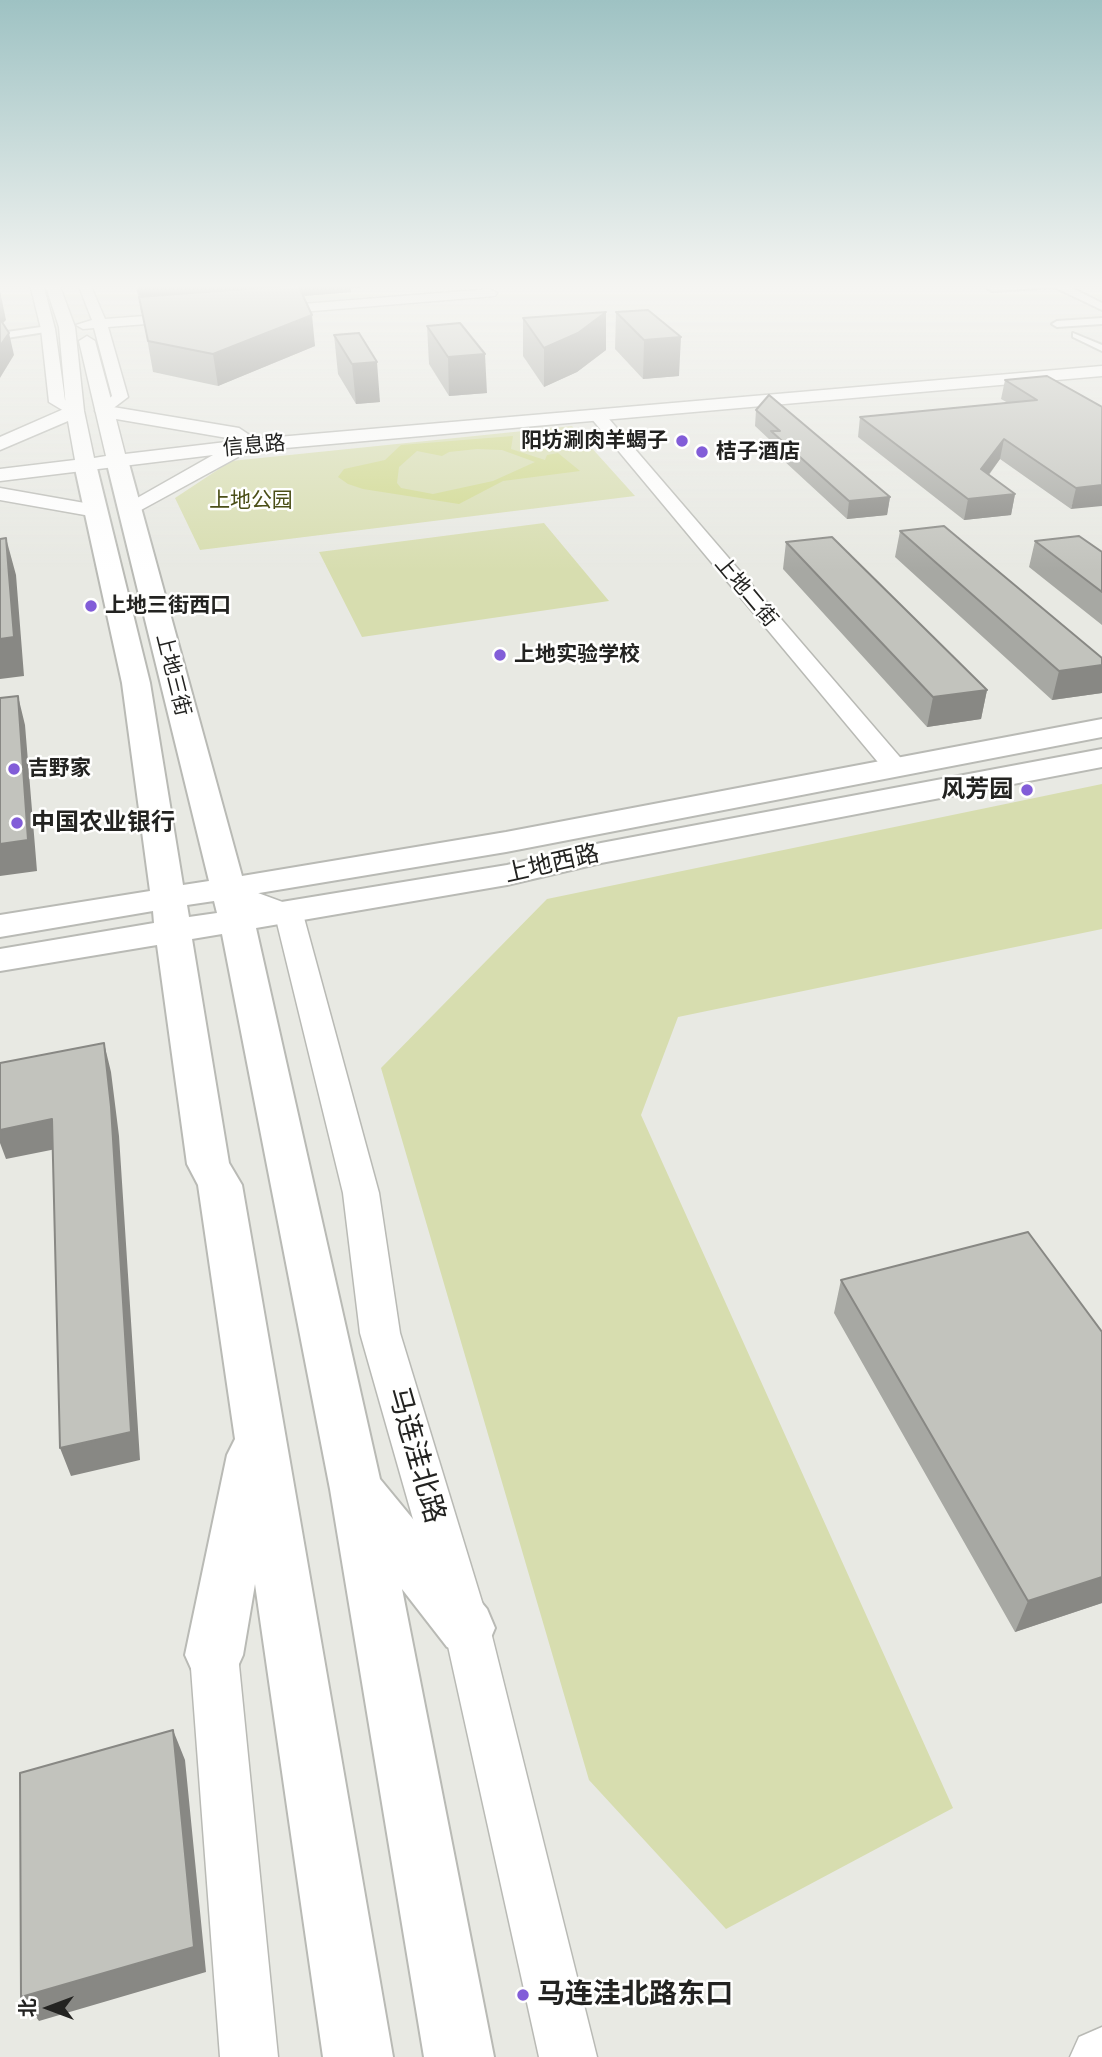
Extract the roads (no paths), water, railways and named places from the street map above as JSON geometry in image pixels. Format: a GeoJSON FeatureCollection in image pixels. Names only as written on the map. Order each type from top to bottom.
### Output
{"type":"FeatureCollection","features":[{"type":"Feature","properties":{"kind":"main road"},"geometry":{"type":"LineString","coordinates":[[75,380],[75,411],[84,457]]}},
{"type":"Feature","properties":{"kind":"main road"},"geometry":{"type":"LineString","coordinates":[[92,380],[115,454]]}},
{"type":"Feature","properties":{"kind":"main road","name":"信息路"},"geometry":{"type":"LineString","coordinates":[[241,440],[871,380]]}},
{"type":"Feature","properties":{"kind":"main road","name":"信息路"},"geometry":{"type":"LineString","coordinates":[[241,440],[597,415],[999,380]]}},
{"type":"Feature","properties":{"kind":"main road"},"geometry":{"type":"LineString","coordinates":[[0,444],[75,411]]}},
{"type":"Feature","properties":{"kind":"main road"},"geometry":{"type":"LineString","coordinates":[[103,411],[241,440]]}},
{"type":"Feature","properties":{"kind":"main road"},"geometry":{"type":"LineString","coordinates":[[0,462],[84,457],[241,440]]}},
{"type":"Feature","properties":{"kind":"main road"},"geometry":{"type":"LineString","coordinates":[[130,510],[241,440]]}},
{"type":"Feature","properties":{"kind":"main road","name":"上地三街"},"geometry":{"type":"LineString","coordinates":[[115,454],[233,906]]}},
{"type":"Feature","properties":{"kind":"main road"},"geometry":{"type":"LineString","coordinates":[[0,475],[84,457]]}},
{"type":"Feature","properties":{"kind":"main road","name":"上地三街"},"geometry":{"type":"LineString","coordinates":[[84,457],[136,683],[169,915]]}},
{"type":"Feature","properties":{"kind":"main road"},"geometry":{"type":"LineString","coordinates":[[0,494],[96,510]]}},
{"type":"Feature","properties":{"kind":"main road","name":"上地西路"},"geometry":{"type":"LineString","coordinates":[[0,926],[169,915],[233,906],[506,842],[1102,728]]}},
{"type":"Feature","properties":{"kind":"main road","name":"上地西路"},"geometry":{"type":"LineString","coordinates":[[289,914],[507,875],[601,853],[1102,758]]}},
{"type":"Feature","properties":{"kind":"main road"},"geometry":{"type":"LineString","coordinates":[[233,906],[356,1489],[458,2057]]}},
{"type":"Feature","properties":{"kind":"main road"},"geometry":{"type":"LineString","coordinates":[[169,915],[181,972],[208,1164],[220,1185],[358,2057]]}},
{"type":"Feature","properties":{"kind":"main road","name":"上地西路"},"geometry":{"type":"LineString","coordinates":[[0,960],[169,915]]}},
{"type":"Feature","properties":{"kind":"main road"},"geometry":{"type":"LineString","coordinates":[[214,1655],[258,1433]]}},
{"type":"Feature","properties":{"kind":"main road"},"geometry":{"type":"LineString","coordinates":[[356,1489],[467,1628]]}},
{"type":"Feature","properties":{"kind":"street","name":"上地二街"},"geometry":{"type":"LineString","coordinates":[[597,415],[896,768]]}},
{"type":"Feature","properties":{"kind":"street"},"geometry":{"type":"LineString","coordinates":[[233,906],[289,914]]}},
{"type":"Feature","properties":{"kind":"street","name":"马连洼北路"},"geometry":{"type":"LineString","coordinates":[[289,914],[361,1193],[380,1333],[467,1628],[568,2057]]}},
{"type":"Feature","properties":{"kind":"street"},"geometry":{"type":"LineString","coordinates":[[214,1655],[249,2057]]}},
{"type":"Feature","properties":{"kind":"place","name":"阳坊涮肉羊蝎子"},"geometry":{"type":"Point","coordinates":[682,441]}},
{"type":"Feature","properties":{"kind":"place","name":"桔子酒店"},"geometry":{"type":"Point","coordinates":[702,452]}},
{"type":"Feature","properties":{"kind":"place","name":"上地三街西口"},"geometry":{"type":"Point","coordinates":[91,606]}},
{"type":"Feature","properties":{"kind":"place","name":"上地实验学校"},"geometry":{"type":"Point","coordinates":[500,655]}},
{"type":"Feature","properties":{"kind":"place","name":"吉野家"},"geometry":{"type":"Point","coordinates":[14,769]}},
{"type":"Feature","properties":{"kind":"place","name":"风芳园"},"geometry":{"type":"Point","coordinates":[1027,790]}},
{"type":"Feature","properties":{"kind":"place","name":"中国农业银行"},"geometry":{"type":"Point","coordinates":[17,823]}},
{"type":"Feature","properties":{"kind":"place","name":"马连洼北路东口"},"geometry":{"type":"Point","coordinates":[523,1995]}},
{"type":"Feature","properties":{"kind":"park label","name":"上地公园"},"geometry":{"type":"Point","coordinates":[251,501]}}]}
